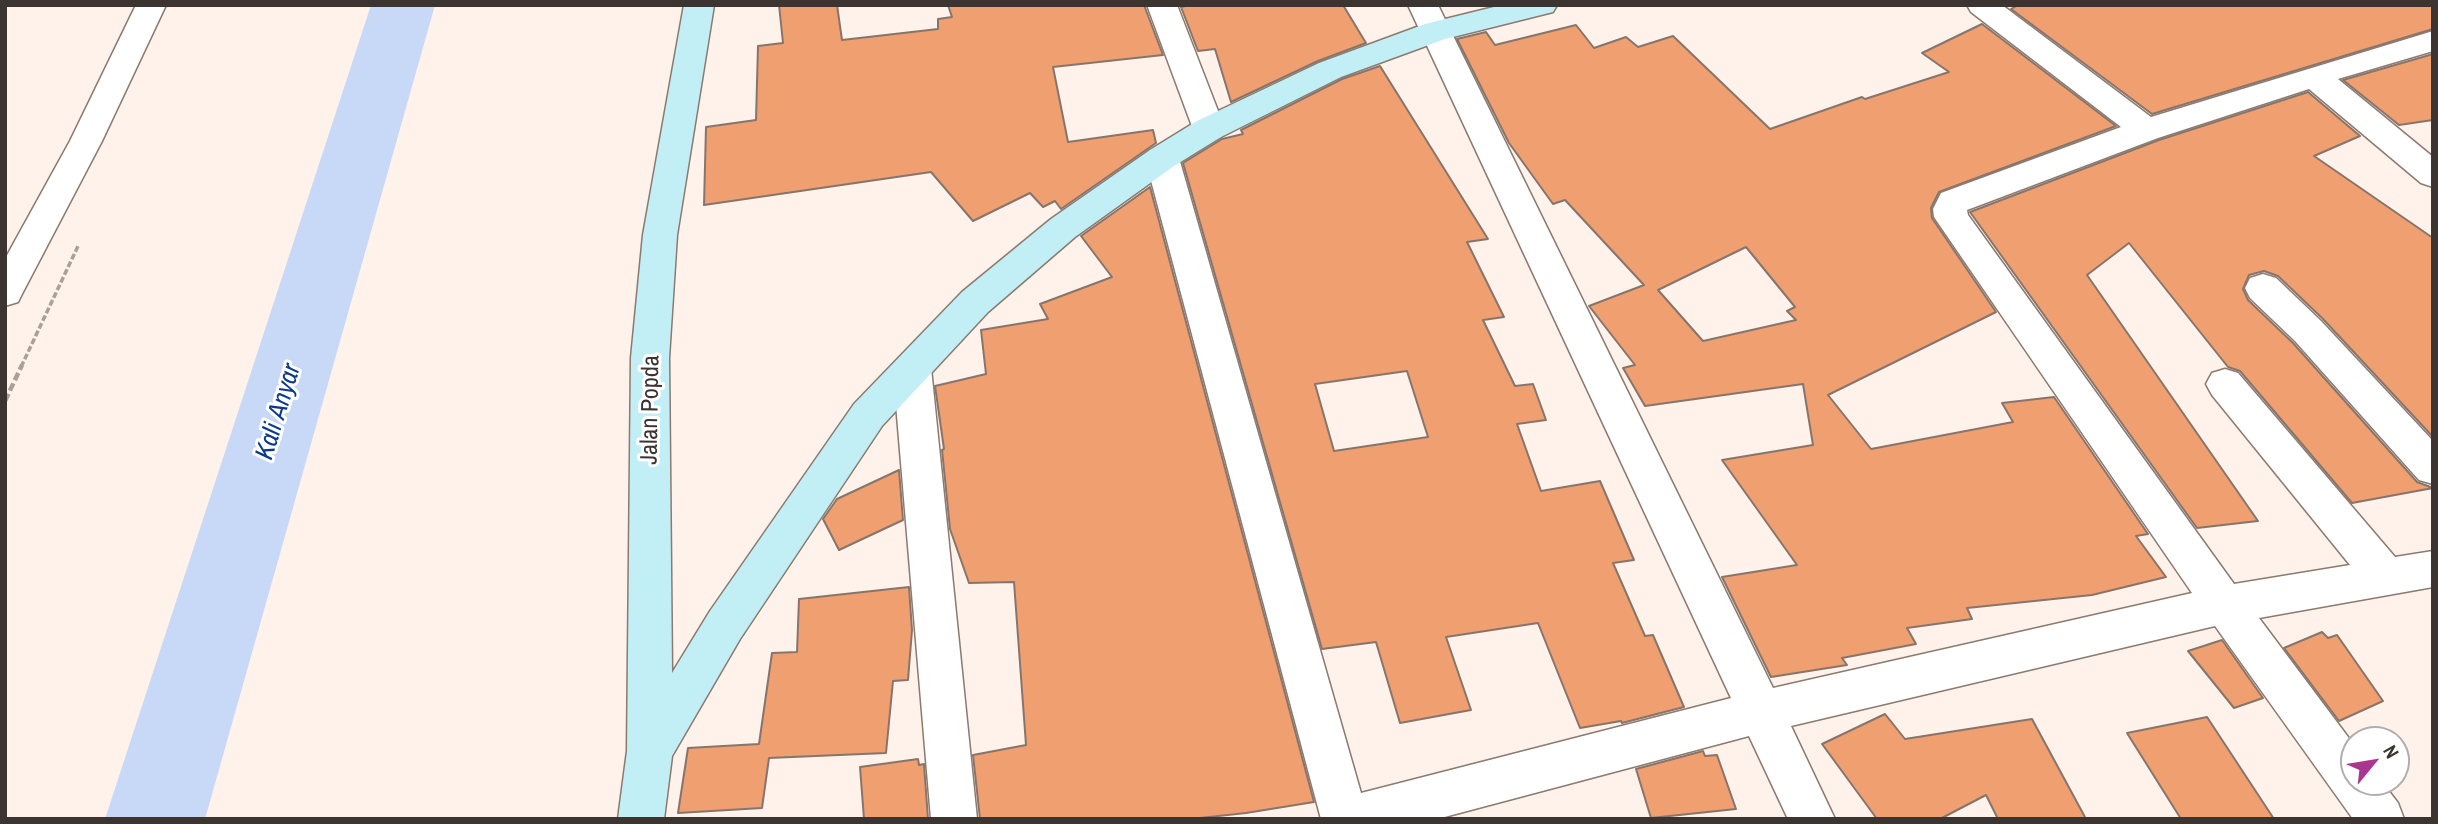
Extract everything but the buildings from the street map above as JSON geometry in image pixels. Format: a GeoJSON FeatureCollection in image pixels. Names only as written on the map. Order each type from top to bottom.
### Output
{"type":"FeatureCollection","features":[{"type":"Feature","properties":{"kind":"street"},"geometry":{"type":"LineString","coordinates":[[5,292],[86,141],[151,5]]}},
{"type":"Feature","properties":{"kind":"street","name":"Jalan Popda"},"geometry":{"type":"LineString","coordinates":[[641,819],[650,751],[650,358],[660,235],[699,5]]}},
{"type":"Feature","properties":{"kind":"street"},"geometry":{"type":"LineString","coordinates":[[1162,5],[1209,129]]}},
{"type":"Feature","properties":{"kind":"street"},"geometry":{"type":"LineString","coordinates":[[650,751],[725,625],[868,415],[975,302],[1063,228],[1162,158],[1209,129],[1429,18],[1542,5]]}},
{"type":"Feature","properties":{"kind":"street"},"geometry":{"type":"LineString","coordinates":[[1982,5],[2146,130]]}},
{"type":"Feature","properties":{"kind":"street"},"geometry":{"type":"LineString","coordinates":[[1429,18],[1812,819]]}},
{"type":"Feature","properties":{"kind":"street"},"geometry":{"type":"LineString","coordinates":[[2381,819],[2224,605],[1951,217],[1953,202],[2146,130],[2433,41]]}},
{"type":"Feature","properties":{"kind":"street"},"geometry":{"type":"LineString","coordinates":[[2314,76],[2433,175]]}},
{"type":"Feature","properties":{"kind":"street"},"geometry":{"type":"LineString","coordinates":[[1162,158],[1347,819],[1760,712],[2224,605],[2433,569]]}},
{"type":"Feature","properties":{"kind":"street"},"geometry":{"type":"LineString","coordinates":[[2263,288],[2308,331],[2433,468]]}},
{"type":"Feature","properties":{"kind":"street"},"geometry":{"type":"LineString","coordinates":[[912,368],[954,819]]}},
{"type":"Feature","properties":{"kind":"street"},"geometry":{"type":"LineString","coordinates":[[2225,384],[2386,577]]}},
{"type":"Feature","properties":{"kind":"waterway","name":"Kali Anyar"},"geometry":{"type":"LineString","coordinates":[[155,819],[403,5]]}}]}
